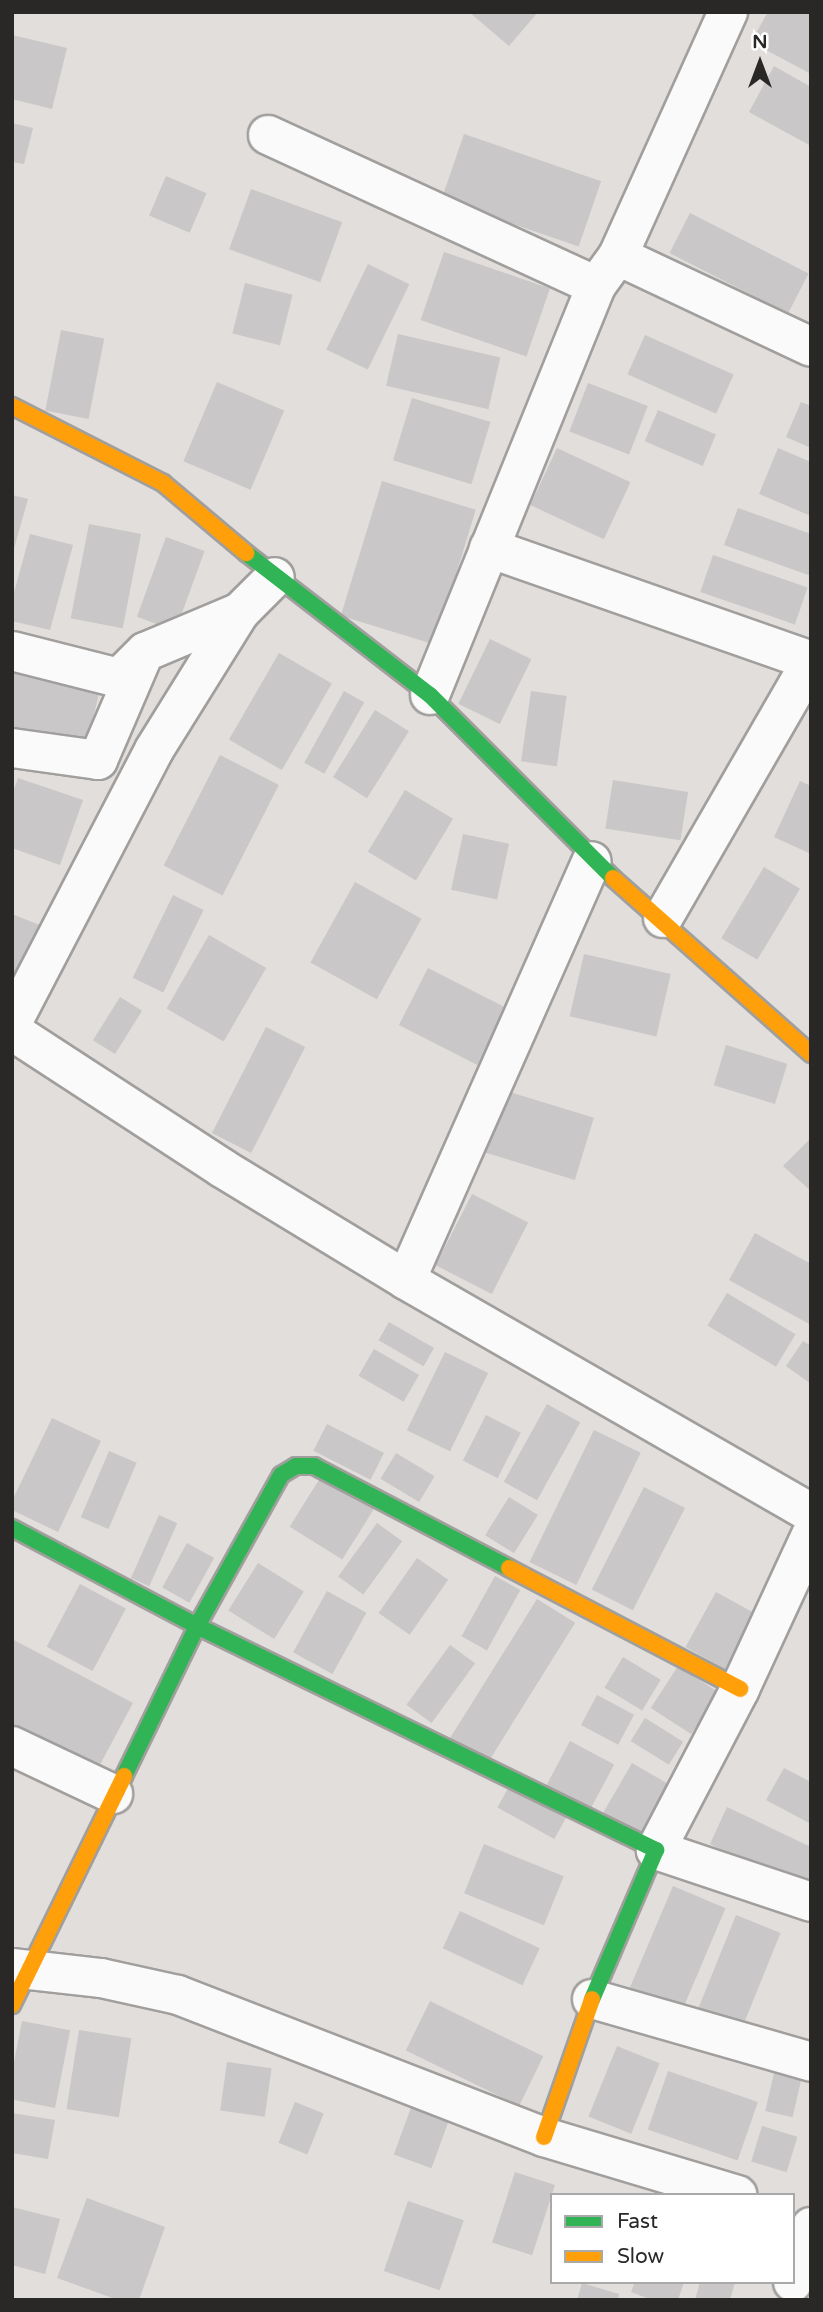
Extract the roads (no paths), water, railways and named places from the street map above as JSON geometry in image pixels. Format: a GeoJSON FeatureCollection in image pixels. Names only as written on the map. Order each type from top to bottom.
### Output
{"type":"FeatureCollection","features":[{"type":"Feature","properties":{"kind":"street"},"geometry":{"type":"LineString","coordinates":[[430,695],[489,548],[607,271],[728,12]]}},
{"type":"Feature","properties":{"kind":"street"},"geometry":{"type":"LineString","coordinates":[[268,135],[607,271],[811,347]]}},
{"type":"Feature","properties":{"kind":"street"},"geometry":{"type":"LineString","coordinates":[[12,407],[163,483],[275,577],[430,695],[592,861],[663,918],[811,1054]]}},
{"type":"Feature","properties":{"kind":"street"},"geometry":{"type":"LineString","coordinates":[[489,548],[811,662],[663,918]]}},
{"type":"Feature","properties":{"kind":"street"},"geometry":{"type":"LineString","coordinates":[[12,1023],[154,750],[240,612],[275,577]]}},
{"type":"Feature","properties":{"kind":"street"},"geometry":{"type":"LineString","coordinates":[[12,651],[118,678],[145,652],[240,612]]}},
{"type":"Feature","properties":{"kind":"street"},"geometry":{"type":"LineString","coordinates":[[12,748],[98,760],[145,652]]}},
{"type":"Feature","properties":{"kind":"street"},"geometry":{"type":"LineString","coordinates":[[406,1280],[592,861]]}},
{"type":"Feature","properties":{"kind":"street"},"geometry":{"type":"LineString","coordinates":[[12,1031],[222,1168],[406,1280],[811,1513]]}},
{"type":"Feature","properties":{"kind":"street"},"geometry":{"type":"LineString","coordinates":[[12,2005],[20,1968],[113,1794],[197,1626],[281,1475],[296,1466],[314,1466],[740,1689]]}},
{"type":"Feature","properties":{"kind":"street"},"geometry":{"type":"LineString","coordinates":[[12,1528],[197,1626],[656,1850],[811,1902]]}},
{"type":"Feature","properties":{"kind":"street"},"geometry":{"type":"LineString","coordinates":[[544,2137],[592,1999],[656,1850],[740,1689],[811,1535]]}},
{"type":"Feature","properties":{"kind":"street"},"geometry":{"type":"LineString","coordinates":[[12,1746],[113,1794]]}},
{"type":"Feature","properties":{"kind":"street"},"geometry":{"type":"LineString","coordinates":[[20,1968],[178,1994],[544,2137],[730,2193]]}},
{"type":"Feature","properties":{"kind":"street"},"geometry":{"type":"LineString","coordinates":[[592,1999],[811,2062]]}},
{"type":"Feature","properties":{"kind":"street"},"geometry":{"type":"LineString","coordinates":[[795,2276],[811,2227]]}}]}
